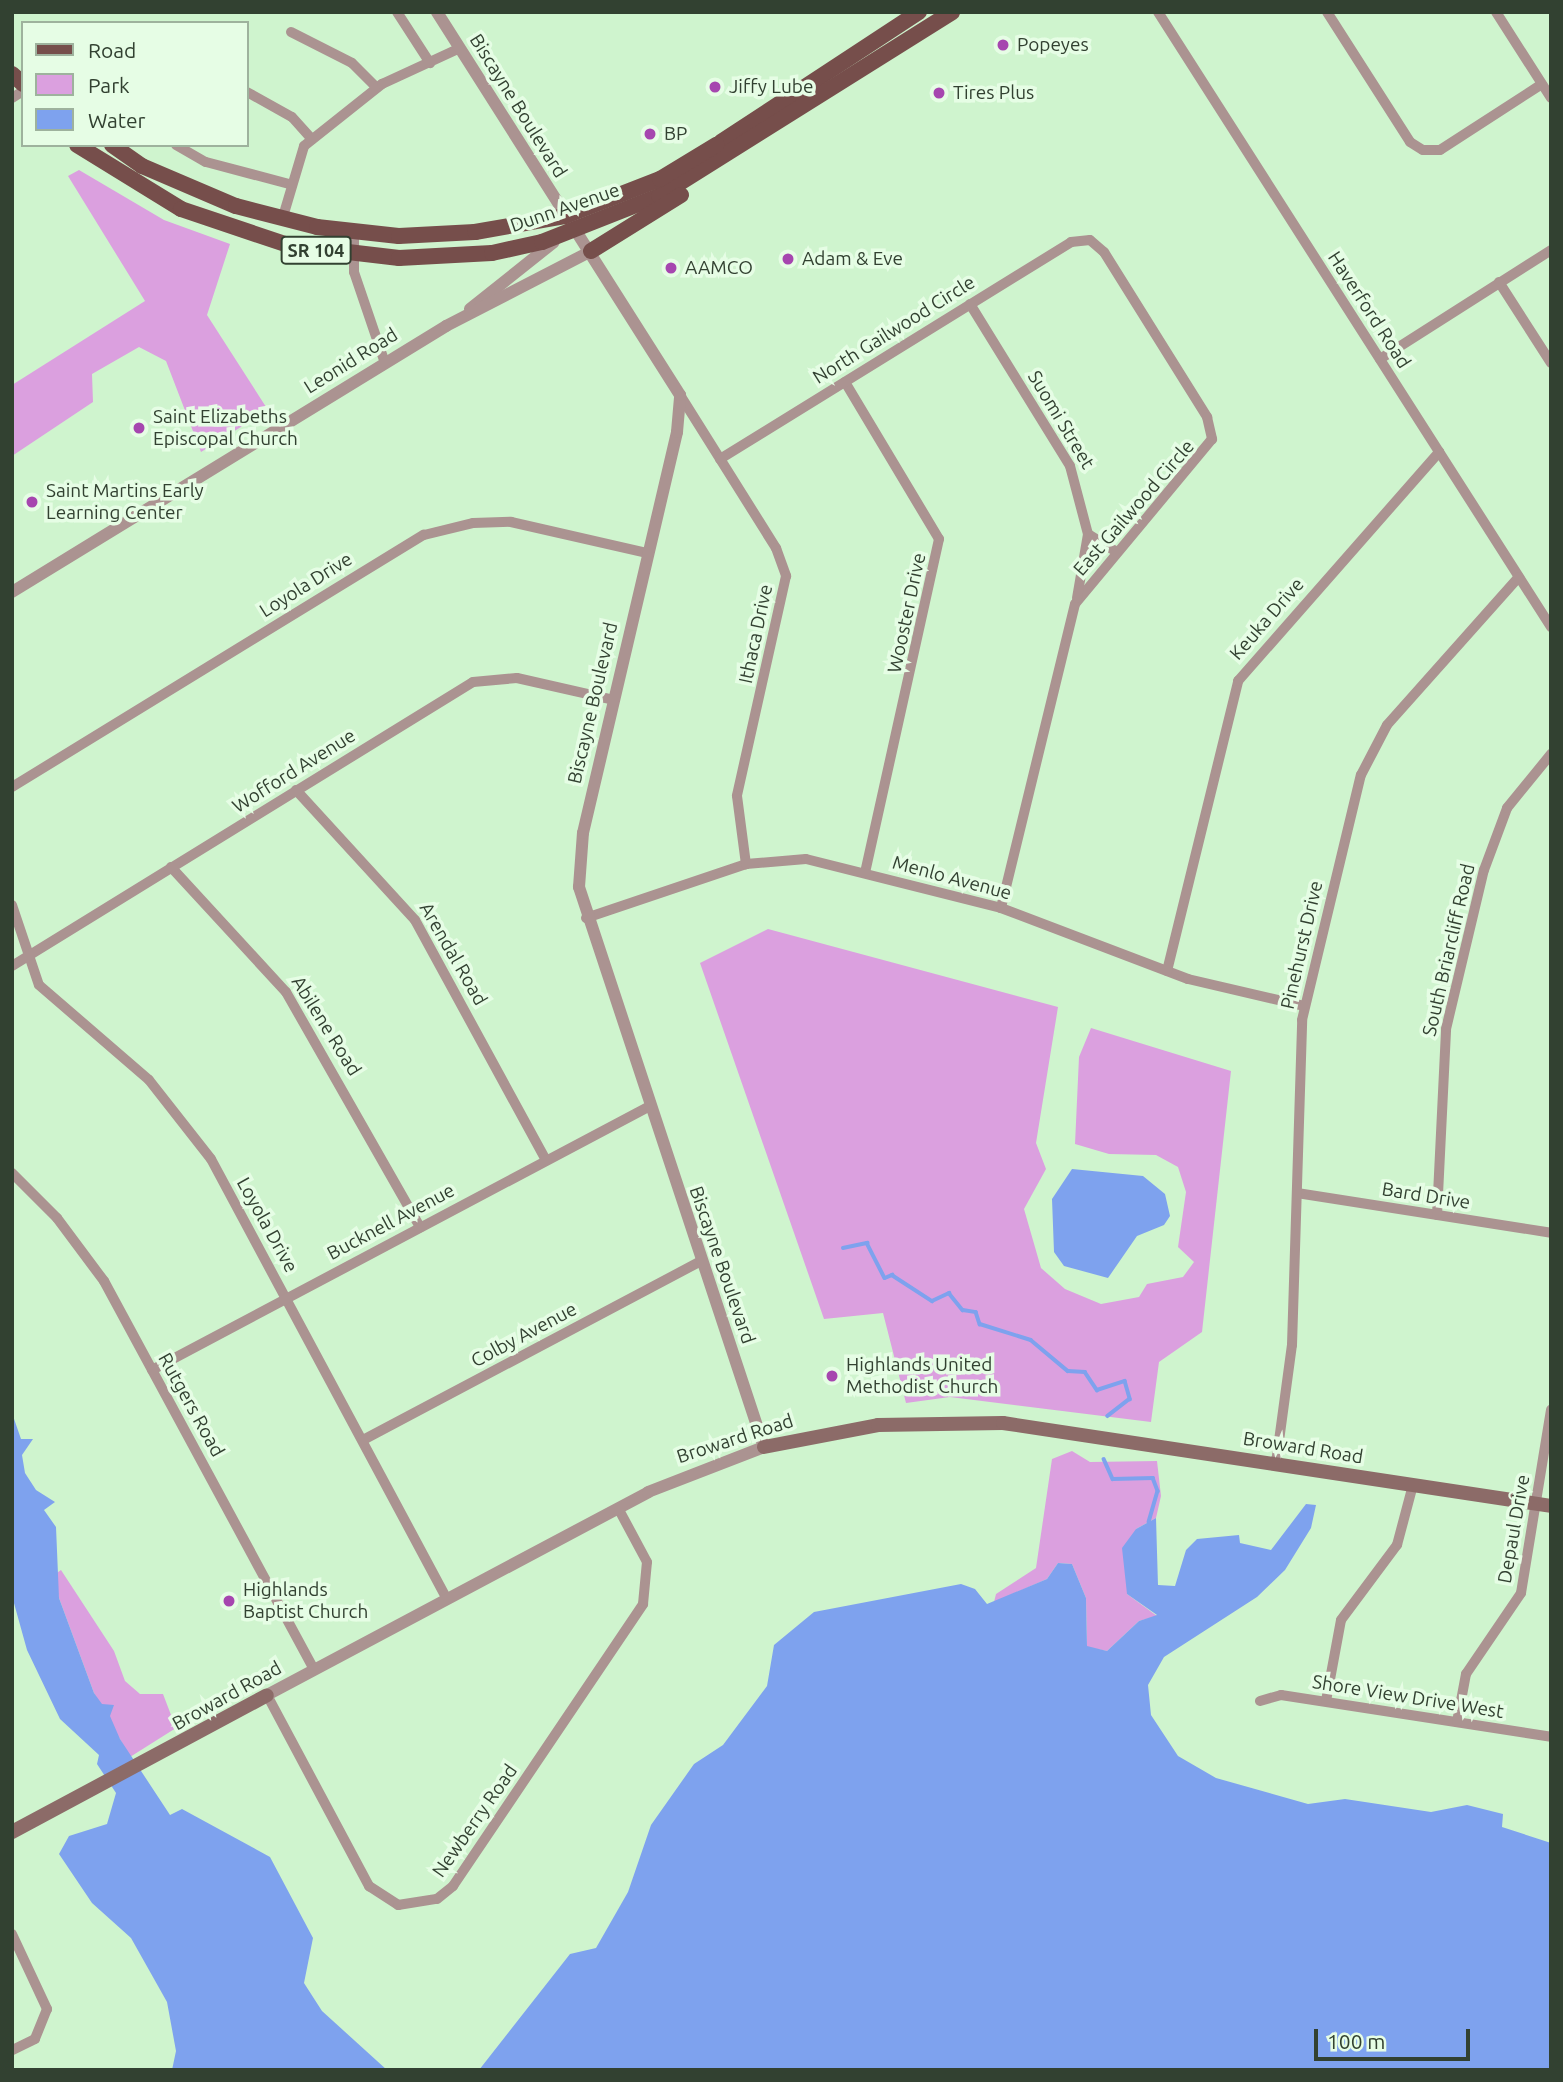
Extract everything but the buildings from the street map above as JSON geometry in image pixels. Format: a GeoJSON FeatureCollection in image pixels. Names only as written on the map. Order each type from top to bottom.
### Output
{"type":"FeatureCollection","features":[{"type":"Feature","properties":{"kind":"main road","name":"Dunn Avenue"},"geometry":{"type":"LineString","coordinates":[[116,147],[208,195],[282,219],[354,232],[435,235],[565,216],[660,179],[919,12]]}},
{"type":"Feature","properties":{"kind":"main road"},"geometry":{"type":"LineString","coordinates":[[926,29],[935,12]]}},
{"type":"Feature","properties":{"kind":"main road","name":"Dunn Avenue"},"geometry":{"type":"LineString","coordinates":[[81,147],[200,216],[288,245],[354,255],[479,254],[575,230],[659,196],[744,146],[953,12]]}},
{"type":"Feature","properties":{"kind":"main road"},"geometry":{"type":"LineString","coordinates":[[771,129],[774,116],[798,91]]}},
{"type":"Feature","properties":{"kind":"main road"},"geometry":{"type":"LineString","coordinates":[[591,251],[744,146]]}},
{"type":"Feature","properties":{"kind":"main road"},"geometry":{"type":"LineString","coordinates":[[200,216],[208,195]]}},
{"type":"Feature","properties":{"kind":"main road","name":"Broward Road"},"geometry":{"type":"LineString","coordinates":[[764,1447],[843,1429],[968,1421],[1551,1506]]}},
{"type":"Feature","properties":{"kind":"main road","name":"Broward Road"},"geometry":{"type":"LineString","coordinates":[[12,1832],[106,1785],[267,1695]]}},
{"type":"Feature","properties":{"kind":"street"},"geometry":{"type":"LineString","coordinates":[[397,12],[430,63]]}},
{"type":"Feature","properties":{"kind":"street","name":"Biscayne Boulevard"},"geometry":{"type":"LineString","coordinates":[[437,12],[680,395],[648,553],[579,852],[586,918],[764,1447]]}},
{"type":"Feature","properties":{"kind":"street","name":"Haverford Road"},"geometry":{"type":"LineString","coordinates":[[1158,12],[1551,627]]}},
{"type":"Feature","properties":{"kind":"street"},"geometry":{"type":"LineString","coordinates":[[1327,12],[1410,142],[1423,150],[1440,150],[1542,85]]}},
{"type":"Feature","properties":{"kind":"street"},"geometry":{"type":"LineString","coordinates":[[1496,12],[1551,98]]}},
{"type":"Feature","properties":{"kind":"street"},"geometry":{"type":"LineString","coordinates":[[291,32],[352,63],[377,88]]}},
{"type":"Feature","properties":{"kind":"street"},"geometry":{"type":"LineString","coordinates":[[282,219],[297,155],[312,139],[377,88],[460,48]]}},
{"type":"Feature","properties":{"kind":"street"},"geometry":{"type":"LineString","coordinates":[[248,93],[292,117],[312,139]]}},
{"type":"Feature","properties":{"kind":"street"},"geometry":{"type":"LineString","coordinates":[[180,147],[206,162],[289,184]]}},
{"type":"Feature","properties":{"kind":"street","name":"Leonid Road"},"geometry":{"type":"LineString","coordinates":[[460,318],[542,248],[575,230]]}},
{"type":"Feature","properties":{"kind":"street"},"geometry":{"type":"LineString","coordinates":[[354,232],[354,255],[385,363]]}},
{"type":"Feature","properties":{"kind":"street","name":"North Gailwood Circle"},"geometry":{"type":"LineString","coordinates":[[720,459],[1071,242],[1090,240]]}},
{"type":"Feature","properties":{"kind":"street","name":"East Gailwood Circle"},"geometry":{"type":"LineString","coordinates":[[1002,908],[1075,604],[1115,551],[1209,447],[1213,432],[1104,252],[1090,240]]}},
{"type":"Feature","properties":{"kind":"street"},"geometry":{"type":"LineString","coordinates":[[1380,359],[1551,250]]}},
{"type":"Feature","properties":{"kind":"street","name":"Leonid Road"},"geometry":{"type":"LineString","coordinates":[[12,592],[460,318],[591,251]]}},
{"type":"Feature","properties":{"kind":"street"},"geometry":{"type":"LineString","coordinates":[[1499,282],[1551,363]]}},
{"type":"Feature","properties":{"kind":"street","name":"Suomi Street"},"geometry":{"type":"LineString","coordinates":[[970,303],[1070,466],[1088,534]]}},
{"type":"Feature","properties":{"kind":"street","name":"Wooster Drive"},"geometry":{"type":"LineString","coordinates":[[845,382],[939,539],[865,873]]}},
{"type":"Feature","properties":{"kind":"street","name":"Ithaca Drive"},"geometry":{"type":"LineString","coordinates":[[680,395],[720,459],[786,576],[737,796],[746,864]]}},
{"type":"Feature","properties":{"kind":"street","name":"Keuka Drive"},"geometry":{"type":"LineString","coordinates":[[1167,971],[1238,681],[1439,452]]}},
{"type":"Feature","properties":{"kind":"street","name":"Loyola Drive"},"geometry":{"type":"LineString","coordinates":[[12,787],[424,535],[473,523],[511,522],[648,553]]}},
{"type":"Feature","properties":{"kind":"street"},"geometry":{"type":"LineString","coordinates":[[1075,604],[1088,534],[1115,551]]}},
{"type":"Feature","properties":{"kind":"street","name":"Pinehurst Drive"},"geometry":{"type":"LineString","coordinates":[[1276,1464],[1292,1345],[1304,1006],[1361,775],[1375,742],[1519,577]]}},
{"type":"Feature","properties":{"kind":"street","name":"Wofford Avenue"},"geometry":{"type":"LineString","coordinates":[[12,966],[31,957],[296,790],[487,678],[517,678],[614,700]]}},
{"type":"Feature","properties":{"kind":"street","name":"South Briarcliff Road"},"geometry":{"type":"LineString","coordinates":[[1437,1215],[1446,1029],[1484,870],[1507,808],[1551,754]]}},
{"type":"Feature","properties":{"kind":"street","name":"Arendal Road"},"geometry":{"type":"LineString","coordinates":[[296,790],[415,920],[546,1160]]}},
{"type":"Feature","properties":{"kind":"street","name":"Menlo Avenue"},"geometry":{"type":"LineString","coordinates":[[586,918],[746,864],[788,857],[865,873],[1002,908],[1167,971],[1304,1006]]}},
{"type":"Feature","properties":{"kind":"street","name":"Abilene Road"},"geometry":{"type":"LineString","coordinates":[[171,867],[293,1003],[420,1227]]}},
{"type":"Feature","properties":{"kind":"street","name":"Loyola Drive"},"geometry":{"type":"LineString","coordinates":[[12,905],[39,985],[125,1057],[190,1130],[287,1298],[447,1599]]}},
{"type":"Feature","properties":{"kind":"street","name":"Bucknell Avenue"},"geometry":{"type":"LineString","coordinates":[[152,1370],[648,1107]]}},
{"type":"Feature","properties":{"kind":"street","name":"Rutgers Road"},"geometry":{"type":"LineString","coordinates":[[12,1172],[81,1248],[152,1370],[314,1671]]}},
{"type":"Feature","properties":{"kind":"street","name":"Bard Drive"},"geometry":{"type":"LineString","coordinates":[[1297,1193],[1551,1233]]}},
{"type":"Feature","properties":{"kind":"street","name":"Colby Avenue"},"geometry":{"type":"LineString","coordinates":[[363,1440],[701,1261]]}},
{"type":"Feature","properties":{"kind":"street","name":"Depaul Drive"},"geometry":{"type":"LineString","coordinates":[[1457,1722],[1466,1674],[1521,1593],[1551,1409]]}},
{"type":"Feature","properties":{"kind":"street","name":"Broward Road"},"geometry":{"type":"LineString","coordinates":[[267,1695],[618,1508],[764,1447]]}},
{"type":"Feature","properties":{"kind":"street"},"geometry":{"type":"LineString","coordinates":[[1326,1701],[1341,1620],[1397,1545],[1413,1485]]}},
{"type":"Feature","properties":{"kind":"street","name":"Newberry Road"},"geometry":{"type":"LineString","coordinates":[[267,1695],[369,1886],[398,1905],[438,1899],[453,1886],[646,1597],[647,1562],[618,1508]]}},
{"type":"Feature","properties":{"kind":"street","name":"Shore View Drive West"},"geometry":{"type":"LineString","coordinates":[[1260,1701],[1281,1695],[1551,1737]]}},
{"type":"Feature","properties":{"kind":"street"},"geometry":{"type":"LineString","coordinates":[[12,1934],[47,2010],[35,2039],[12,2050]]}},
{"type":"Feature","properties":{"kind":"green space"},"geometry":{"type":"Polygon","coordinates":[[[79,170],[164,220],[230,244],[207,315],[268,410],[201,452],[166,361],[139,347],[92,374],[93,402],[12,456],[12,385],[145,301],[68,176],[79,170]]]}},
{"type":"Feature","properties":{"kind":"green space"},"geometry":{"type":"Polygon","coordinates":[[[768,929],[1058,1007],[1036,1143],[1046,1169],[1024,1209],[1041,1268],[1065,1289],[1101,1304],[1139,1297],[1147,1284],[1183,1277],[1194,1262],[1178,1247],[1186,1192],[1178,1167],[1156,1155],[1109,1154],[1075,1144],[1079,1057],[1091,1028],[1231,1071],[1202,1332],[1159,1362],[1151,1422],[950,1397],[906,1403],[883,1313],[824,1319],[700,963],[768,929]]]}},
{"type":"Feature","properties":{"kind":"green space"},"geometry":{"type":"Polygon","coordinates":[[[1072,1451],[1090,1462],[1157,1461],[1161,1496],[1156,1518],[1136,1529],[1127,1594],[1157,1616],[1139,1621],[1107,1651],[1087,1647],[1086,1598],[1072,1564],[1058,1563],[1047,1579],[994,1602],[996,1594],[1036,1568],[1052,1459],[1072,1451]]]}},
{"type":"Feature","properties":{"kind":"green space"},"geometry":{"type":"Polygon","coordinates":[[[61,1570],[114,1651],[125,1681],[140,1694],[163,1694],[176,1728],[130,1757],[94,1693],[59,1598],[54,1575],[61,1570]]]}},
{"type":"Feature","properties":{"kind":"water"},"geometry":{"type":"Polygon","coordinates":[[[1072,1169],[1143,1176],[1165,1194],[1170,1216],[1164,1225],[1137,1236],[1108,1278],[1064,1266],[1054,1252],[1052,1199],[1072,1169]]]}},
{"type":"Feature","properties":{"kind":"water"},"geometry":{"type":"Polygon","coordinates":[[[12,1413],[21,1439],[33,1439],[22,1455],[25,1473],[36,1490],[55,1502],[44,1510],[56,1527],[59,1598],[94,1693],[102,1704],[114,1705],[110,1716],[120,1739],[170,1815],[182,1809],[270,1857],[313,1938],[304,1983],[322,2011],[387,2070],[172,2070],[176,2051],[167,2002],[131,1938],[92,1903],[59,1854],[69,1836],[107,1824],[116,1793],[97,1764],[99,1755],[60,1719],[27,1650],[12,1596],[12,1413]]]}},
{"type":"Feature","properties":{"kind":"water"},"geometry":{"type":"Polygon","coordinates":[[[1306,1504],[1316,1505],[1311,1528],[1285,1570],[1257,1597],[1164,1657],[1148,1685],[1151,1715],[1178,1756],[1216,1778],[1308,1804],[1345,1799],[1431,1812],[1467,1805],[1503,1814],[1502,1827],[1551,1843],[1551,2070],[479,2070],[570,1954],[596,1948],[628,1892],[651,1825],[694,1764],[723,1745],[767,1686],[774,1645],[814,1612],[961,1584],[975,1589],[987,1604],[1047,1579],[1058,1563],[1072,1564],[1086,1598],[1087,1646],[1107,1651],[1139,1621],[1157,1615],[1127,1594],[1122,1548],[1136,1529],[1156,1518],[1158,1585],[1175,1586],[1186,1550],[1197,1539],[1239,1535],[1240,1543],[1271,1550],[1306,1504]]]}},
{"type":"Feature","properties":{"kind":"waterway"},"geometry":{"type":"LineString","coordinates":[[843,1248],[867,1243],[885,1278],[892,1275],[932,1301],[949,1293],[963,1310],[976,1312],[980,1324],[1031,1340],[1068,1371],[1085,1372],[1097,1390],[1125,1381],[1130,1399],[1108,1416]]}},
{"type":"Feature","properties":{"kind":"waterway"},"geometry":{"type":"LineString","coordinates":[[1104,1459],[1113,1479],[1153,1478],[1158,1491],[1149,1522]]}},
{"type":"Feature","properties":{"kind":"place","name":"Popeyes"},"geometry":{"type":"Point","coordinates":[1003,45]}},
{"type":"Feature","properties":{"kind":"place","name":"Jiffy Lube"},"geometry":{"type":"Point","coordinates":[715,87]}},
{"type":"Feature","properties":{"kind":"place","name":"Tires Plus"},"geometry":{"type":"Point","coordinates":[939,93]}},
{"type":"Feature","properties":{"kind":"place","name":"BP"},"geometry":{"type":"Point","coordinates":[650,134]}},
{"type":"Feature","properties":{"kind":"place","name":"Adam & Eve"},"geometry":{"type":"Point","coordinates":[788,259]}},
{"type":"Feature","properties":{"kind":"place","name":"AAMCO"},"geometry":{"type":"Point","coordinates":[671,268]}},
{"type":"Feature","properties":{"kind":"place","name":"Saint Elizabeths Episcopal Church"},"geometry":{"type":"Point","coordinates":[139,428]}},
{"type":"Feature","properties":{"kind":"place","name":"Saint Martins Early Learning Center"},"geometry":{"type":"Point","coordinates":[32,502]}},
{"type":"Feature","properties":{"kind":"place","name":"Highlands United Methodist Church"},"geometry":{"type":"Point","coordinates":[832,1376]}},
{"type":"Feature","properties":{"kind":"place","name":"Highlands Baptist Church"},"geometry":{"type":"Point","coordinates":[229,1601]}}]}
